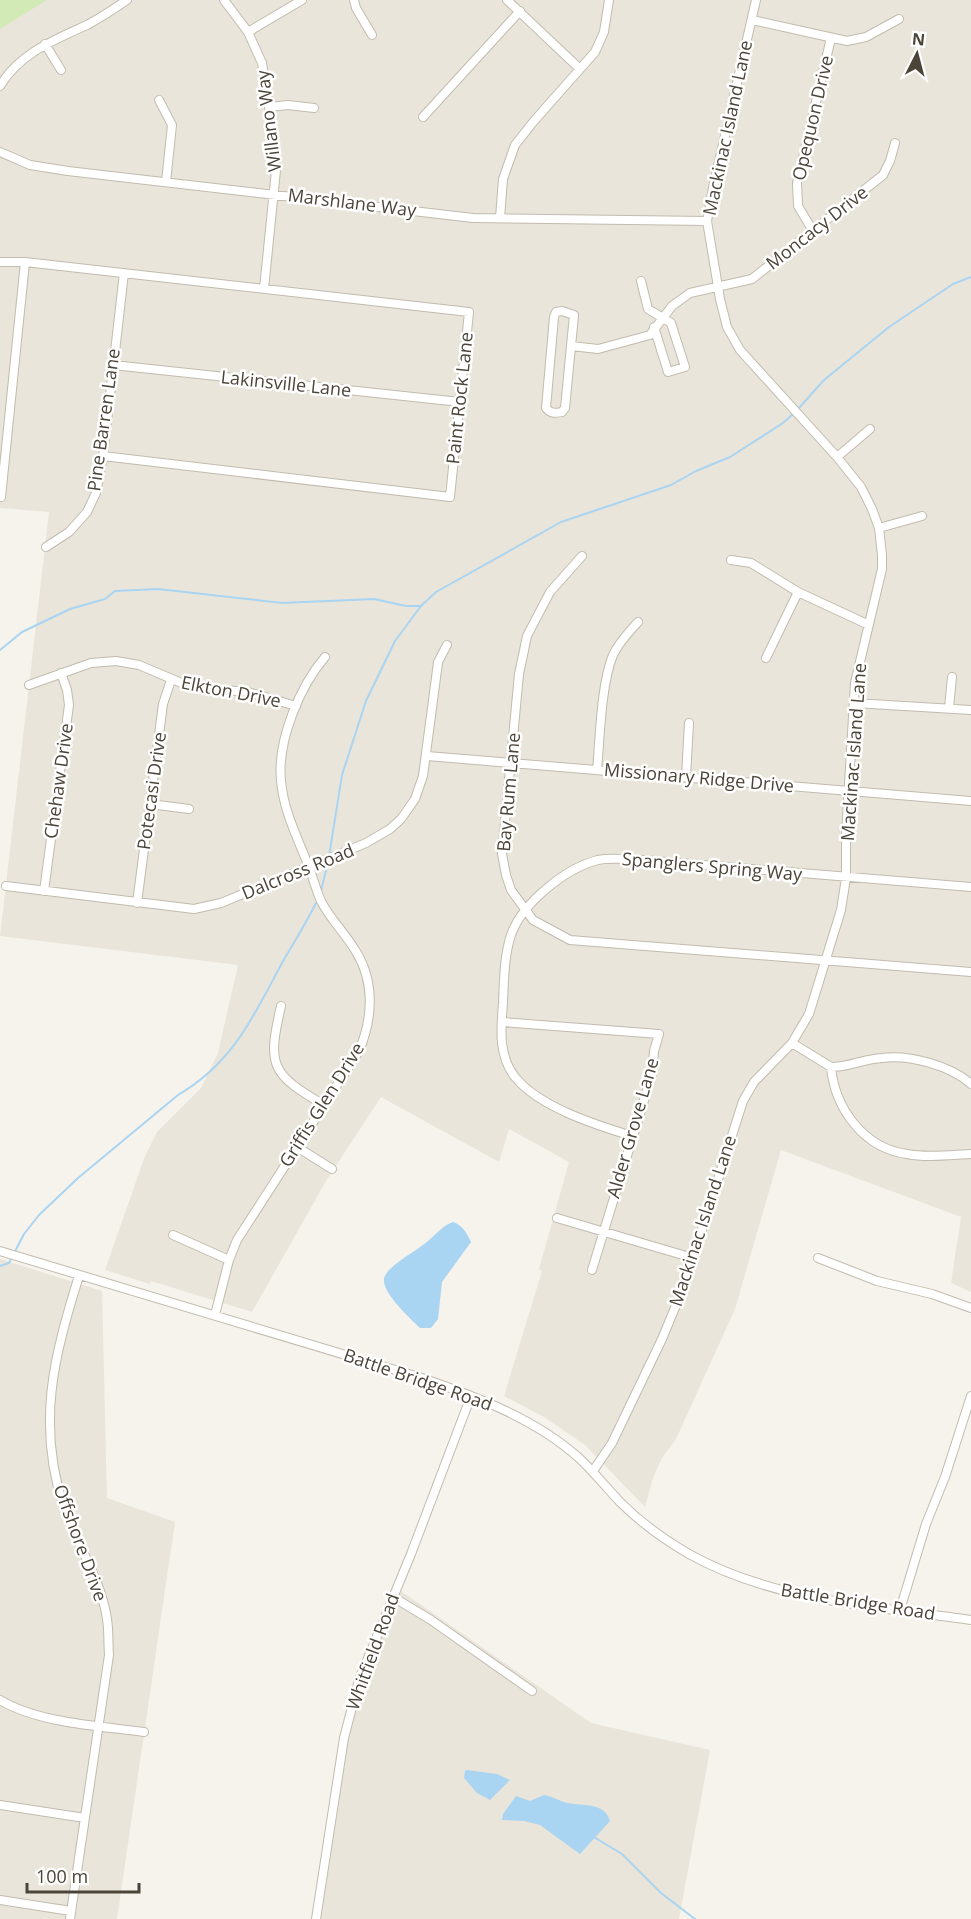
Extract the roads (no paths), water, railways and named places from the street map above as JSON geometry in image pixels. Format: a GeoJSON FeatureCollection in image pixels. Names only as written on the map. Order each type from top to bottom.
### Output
{"type":"FeatureCollection","features":[{"type":"Feature","properties":{"kind":"street"},"geometry":{"type":"LineString","coordinates":[[0,86],[31,52],[88,24],[127,0]]}},
{"type":"Feature","properties":{"kind":"street","name":"Willano Way"},"geometry":{"type":"LineString","coordinates":[[224,0],[248,32],[262,63],[269,107],[276,170],[264,289]]}},
{"type":"Feature","properties":{"kind":"street"},"geometry":{"type":"LineString","coordinates":[[248,32],[302,0]]}},
{"type":"Feature","properties":{"kind":"street"},"geometry":{"type":"LineString","coordinates":[[354,0],[356,8],[372,34]]}},
{"type":"Feature","properties":{"kind":"street"},"geometry":{"type":"LineString","coordinates":[[507,0],[580,69]]}},
{"type":"Feature","properties":{"kind":"street"},"geometry":{"type":"LineString","coordinates":[[500,218],[503,179],[515,145],[595,52],[604,32],[609,0]]}},
{"type":"Feature","properties":{"kind":"street","name":"Mackinac Island Lane"},"geometry":{"type":"LineString","coordinates":[[593,1472],[612,1443],[657,1350],[684,1286],[743,1101],[754,1082],[792,1043],[809,1014],[841,910],[846,878],[857,670],[882,569],[879,528],[861,487],[837,457],[740,350],[727,327],[717,287],[707,221],[756,0]]}},
{"type":"Feature","properties":{"kind":"street"},"geometry":{"type":"LineString","coordinates":[[423,117],[520,11]]}},
{"type":"Feature","properties":{"kind":"street"},"geometry":{"type":"LineString","coordinates":[[752,20],[847,40],[866,37],[899,19]]}},
{"type":"Feature","properties":{"kind":"street","name":"Opequon Drive"},"geometry":{"type":"LineString","coordinates":[[813,231],[801,211],[797,190],[831,38]]}},
{"type":"Feature","properties":{"kind":"street"},"geometry":{"type":"LineString","coordinates":[[45,44],[61,70]]}},
{"type":"Feature","properties":{"kind":"street"},"geometry":{"type":"LineString","coordinates":[[159,100],[172,126],[166,182]]}},
{"type":"Feature","properties":{"kind":"street"},"geometry":{"type":"LineString","coordinates":[[269,107],[288,105],[314,108]]}},
{"type":"Feature","properties":{"kind":"street","name":"Moncacy Drive"},"geometry":{"type":"LineString","coordinates":[[654,327],[679,299],[690,293],[752,279],[883,175],[895,143]]}},
{"type":"Feature","properties":{"kind":"street","name":"Marshlane Way"},"geometry":{"type":"LineString","coordinates":[[0,152],[30,165],[473,218],[707,221]]}},
{"type":"Feature","properties":{"kind":"street","name":"Paint Rock Lane"},"geometry":{"type":"LineString","coordinates":[[0,262],[25,262],[469,312],[450,497],[103,456]]}},
{"type":"Feature","properties":{"kind":"street"},"geometry":{"type":"LineString","coordinates":[[1,497],[2,453],[25,262]]}},
{"type":"Feature","properties":{"kind":"street","name":"Pine Barren Lane"},"geometry":{"type":"LineString","coordinates":[[46,547],[69,532],[87,513],[96,493],[103,456],[124,273]]}},
{"type":"Feature","properties":{"kind":"street"},"geometry":{"type":"LineString","coordinates":[[641,281],[648,309],[670,323],[685,367],[668,372],[654,327]]}},
{"type":"Feature","properties":{"kind":"street"},"geometry":{"type":"LineString","coordinates":[[568,311],[574,315],[571,346],[565,408],[562,412],[550,412],[546,408],[556,312],[568,311]]}},
{"type":"Feature","properties":{"kind":"street"},"geometry":{"type":"LineString","coordinates":[[571,346],[598,349],[650,335],[654,327]]}},
{"type":"Feature","properties":{"kind":"street","name":"Lakinsville Lane"},"geometry":{"type":"LineString","coordinates":[[113,365],[460,402]]}},
{"type":"Feature","properties":{"kind":"street"},"geometry":{"type":"LineString","coordinates":[[837,457],[870,429]]}},
{"type":"Feature","properties":{"kind":"street"},"geometry":{"type":"LineString","coordinates":[[879,528],[922,516]]}},
{"type":"Feature","properties":{"kind":"street","name":"Bay Rum Lane"},"geometry":{"type":"LineString","coordinates":[[582,556],[550,592],[527,636],[519,674],[502,854],[511,890],[533,920],[570,940],[971,972]]}},
{"type":"Feature","properties":{"kind":"street"},"geometry":{"type":"LineString","coordinates":[[731,560],[751,563],[798,592],[869,625]]}},
{"type":"Feature","properties":{"kind":"street"},"geometry":{"type":"LineString","coordinates":[[766,658],[798,592]]}},
{"type":"Feature","properties":{"kind":"street"},"geometry":{"type":"LineString","coordinates":[[597,770],[607,674],[613,655],[621,641],[638,622]]}},
{"type":"Feature","properties":{"kind":"street","name":"Dalcross Road"},"geometry":{"type":"LineString","coordinates":[[6,886],[194,909],[221,903],[366,843],[390,829],[405,814],[420,790],[428,756],[438,662],[447,645]]}},
{"type":"Feature","properties":{"kind":"street","name":"Griffis Glen Drive"},"geometry":{"type":"LineString","coordinates":[[215,1316],[229,1260],[237,1240],[359,1051],[368,1026],[370,1002],[367,978],[360,959],[321,901],[286,809],[280,780],[281,760],[296,706],[307,682],[325,657]]}},
{"type":"Feature","properties":{"kind":"street","name":"Elkton Drive"},"geometry":{"type":"LineString","coordinates":[[29,685],[91,663],[116,661],[139,665],[171,680],[202,689],[263,695],[296,706]]}},
{"type":"Feature","properties":{"kind":"street","name":"Chehaw Drive"},"geometry":{"type":"LineString","coordinates":[[45,891],[69,705],[62,673]]}},
{"type":"Feature","properties":{"kind":"street"},"geometry":{"type":"LineString","coordinates":[[950,708],[952,677]]}},
{"type":"Feature","properties":{"kind":"street","name":"Potecasi Drive"},"geometry":{"type":"LineString","coordinates":[[136,903],[164,704],[171,680]]}},
{"type":"Feature","properties":{"kind":"street"},"geometry":{"type":"LineString","coordinates":[[854,703],[971,710]]}},
{"type":"Feature","properties":{"kind":"street"},"geometry":{"type":"LineString","coordinates":[[686,777],[689,723]]}},
{"type":"Feature","properties":{"kind":"street","name":"Missionary Ridge Drive"},"geometry":{"type":"LineString","coordinates":[[428,756],[971,801]]}},
{"type":"Feature","properties":{"kind":"street"},"geometry":{"type":"LineString","coordinates":[[150,804],[189,809]]}},
{"type":"Feature","properties":{"kind":"street","name":"Spanglers Spring Way"},"geometry":{"type":"LineString","coordinates":[[632,1136],[582,1120],[530,1091],[511,1072],[503,1053],[501,1042],[508,945],[513,929],[526,909],[555,882],[575,868],[608,859],[630,859],[971,887]]}},
{"type":"Feature","properties":{"kind":"street"},"geometry":{"type":"LineString","coordinates":[[281,1006],[273,1045],[278,1067],[290,1084],[324,1105]]}},
{"type":"Feature","properties":{"kind":"street","name":"Alder Grove Lane"},"geometry":{"type":"LineString","coordinates":[[502,1022],[659,1034],[654,1051],[652,1074],[592,1270]]}},
{"type":"Feature","properties":{"kind":"street"},"geometry":{"type":"LineString","coordinates":[[792,1043],[831,1067],[884,1057],[904,1059],[941,1066],[960,1074],[971,1084]]}},
{"type":"Feature","properties":{"kind":"street"},"geometry":{"type":"LineString","coordinates":[[831,1067],[832,1084],[840,1104],[852,1123],[867,1137],[886,1149],[923,1156],[971,1154]]}},
{"type":"Feature","properties":{"kind":"street"},"geometry":{"type":"LineString","coordinates":[[297,1147],[332,1169]]}},
{"type":"Feature","properties":{"kind":"street"},"geometry":{"type":"LineString","coordinates":[[557,1218],[693,1258]]}},
{"type":"Feature","properties":{"kind":"street"},"geometry":{"type":"LineString","coordinates":[[173,1235],[229,1260]]}},
{"type":"Feature","properties":{"kind":"street","name":"Battle Bridge Road"},"geometry":{"type":"LineString","coordinates":[[0,1251],[422,1378],[471,1396],[547,1434],[571,1451],[622,1504],[649,1526],[687,1553],[748,1581],[783,1592],[971,1620]]}},
{"type":"Feature","properties":{"kind":"street"},"geometry":{"type":"LineString","coordinates":[[818,1258],[877,1281],[932,1294],[971,1308]]}},
{"type":"Feature","properties":{"kind":"street","name":"Offshore Drive"},"geometry":{"type":"LineString","coordinates":[[70,1915],[109,1655],[107,1618],[98,1586],[64,1508],[54,1468],[50,1438],[53,1372],[79,1276]]}},
{"type":"Feature","properties":{"kind":"street","name":"Whitfield Road"},"geometry":{"type":"LineString","coordinates":[[316,1919],[344,1738],[359,1680],[411,1554],[471,1396]]}},
{"type":"Feature","properties":{"kind":"street"},"geometry":{"type":"LineString","coordinates":[[900,1610],[926,1524],[945,1477],[971,1396]]}},
{"type":"Feature","properties":{"kind":"street"},"geometry":{"type":"LineString","coordinates":[[393,1597],[431,1620],[532,1691]]}},
{"type":"Feature","properties":{"kind":"street"},"geometry":{"type":"LineString","coordinates":[[0,1700],[28,1713],[53,1719],[144,1732]]}},
{"type":"Feature","properties":{"kind":"street"},"geometry":{"type":"LineString","coordinates":[[0,1805],[85,1818]]}},
{"type":"Feature","properties":{"kind":"street"},"geometry":{"type":"LineString","coordinates":[[0,1900],[70,1915]]}},
{"type":"Feature","properties":{"kind":"water"},"geometry":{"type":"Polygon","coordinates":[[[453,1222],[464,1230],[471,1242],[442,1282],[438,1319],[431,1328],[420,1328],[392,1298],[384,1279],[394,1265],[453,1222]]]}},
{"type":"Feature","properties":{"kind":"water"},"geometry":{"type":"Polygon","coordinates":[[[467,1770],[497,1774],[510,1780],[490,1800],[477,1793],[464,1778],[467,1770]]]}},
{"type":"Feature","properties":{"kind":"water"},"geometry":{"type":"Polygon","coordinates":[[[544,1795],[567,1803],[598,1808],[607,1815],[610,1821],[580,1854],[540,1825],[524,1821],[502,1820],[503,1814],[516,1796],[530,1801],[544,1795]]]}},
{"type":"Feature","properties":{"kind":"waterway"},"geometry":{"type":"LineString","coordinates":[[798,409],[824,380],[889,327],[953,284],[971,277]]}},
{"type":"Feature","properties":{"kind":"waterway"},"geometry":{"type":"LineString","coordinates":[[329,856],[342,775],[366,701],[395,641],[421,606],[436,592],[561,522],[671,485],[696,471],[730,457],[783,423],[794,413]]}},
{"type":"Feature","properties":{"kind":"waterway"},"geometry":{"type":"LineString","coordinates":[[0,650],[22,632],[70,609],[105,599],[115,591],[158,589],[282,603],[374,599],[406,606],[421,606]]}},
{"type":"Feature","properties":{"kind":"waterway"},"geometry":{"type":"LineString","coordinates":[[321,891],[328,862]]}},
{"type":"Feature","properties":{"kind":"waterway"},"geometry":{"type":"LineString","coordinates":[[0,1266],[9,1263],[24,1234],[39,1215],[78,1178],[178,1095],[197,1082],[227,1053],[251,1020],[318,899]]}},
{"type":"Feature","properties":{"kind":"waterway"},"geometry":{"type":"LineString","coordinates":[[592,1836],[622,1854],[661,1893],[695,1919]]}}]}
